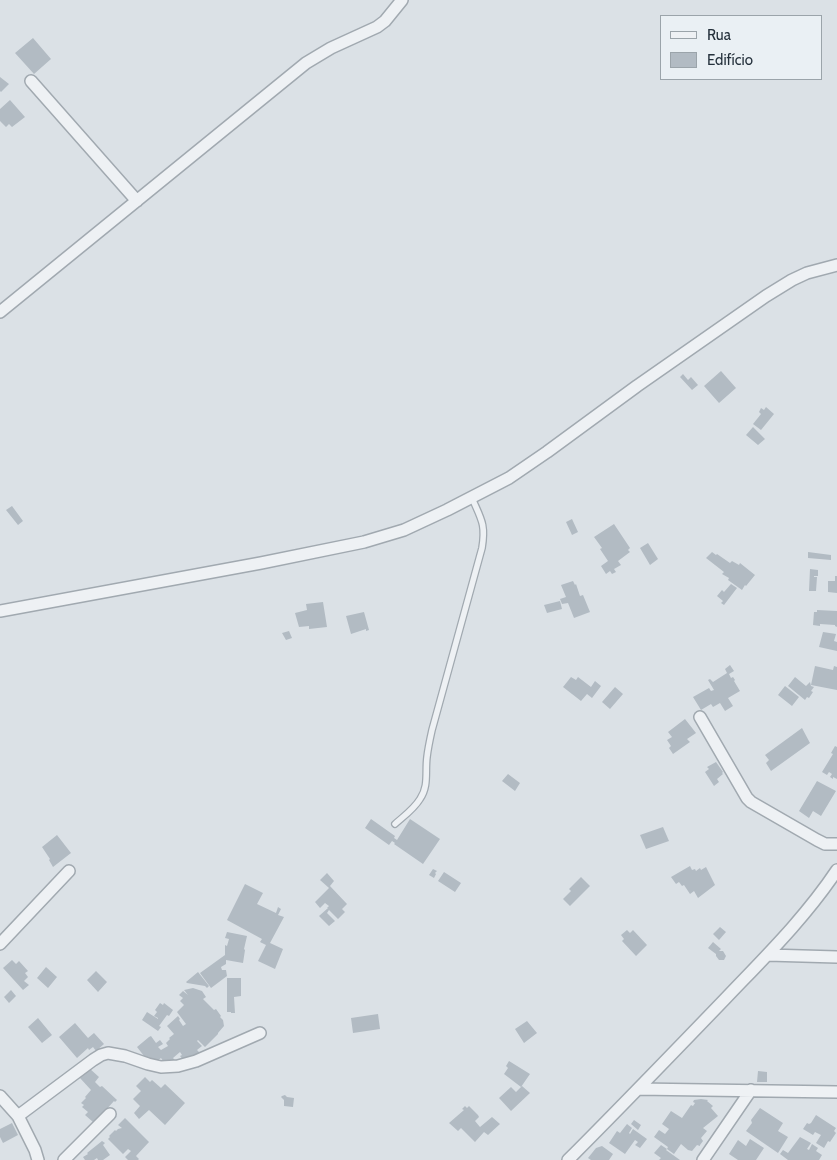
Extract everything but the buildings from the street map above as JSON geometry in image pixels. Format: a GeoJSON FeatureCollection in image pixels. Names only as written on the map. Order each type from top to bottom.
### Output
{"type":"FeatureCollection","features":[{"type":"Feature","properties":{"kind":"street"},"geometry":{"type":"LineString","coordinates":[[0,312],[306,63],[331,48],[377,27],[385,21],[402,0]]}},
{"type":"Feature","properties":{"kind":"street"},"geometry":{"type":"LineString","coordinates":[[31,81],[137,201]]}},
{"type":"Feature","properties":{"kind":"street"},"geometry":{"type":"LineString","coordinates":[[0,611],[251,565],[364,542],[404,530],[472,498],[509,478],[637,386],[792,280],[807,273],[837,265]]}},
{"type":"Feature","properties":{"kind":"street"},"geometry":{"type":"LineString","coordinates":[[700,717],[751,802],[825,844],[837,844]]}},
{"type":"Feature","properties":{"kind":"street"},"geometry":{"type":"LineString","coordinates":[[568,1160],[768,954],[811,906],[837,870]]}},
{"type":"Feature","properties":{"kind":"street"},"geometry":{"type":"LineString","coordinates":[[0,944],[69,871]]}},
{"type":"Feature","properties":{"kind":"street"},"geometry":{"type":"LineString","coordinates":[[768,954],[837,957]]}},
{"type":"Feature","properties":{"kind":"street"},"geometry":{"type":"LineString","coordinates":[[18,1116],[102,1055],[108,1053],[125,1056],[161,1067],[178,1066],[196,1061],[260,1032]]}},
{"type":"Feature","properties":{"kind":"street"},"geometry":{"type":"LineString","coordinates":[[638,1089],[837,1092]]}},
{"type":"Feature","properties":{"kind":"street"},"geometry":{"type":"LineString","coordinates":[[703,1160],[751,1090]]}},
{"type":"Feature","properties":{"kind":"street"},"geometry":{"type":"LineString","coordinates":[[0,1096],[18,1116],[38,1160]]}},
{"type":"Feature","properties":{"kind":"street"},"geometry":{"type":"LineString","coordinates":[[64,1160],[110,1114]]}},
{"type":"Feature","properties":{"kind":"lane"},"geometry":{"type":"LineString","coordinates":[[395,824],[415,806],[424,792],[432,730],[482,548],[484,536],[483,523],[472,498]]}}]}
